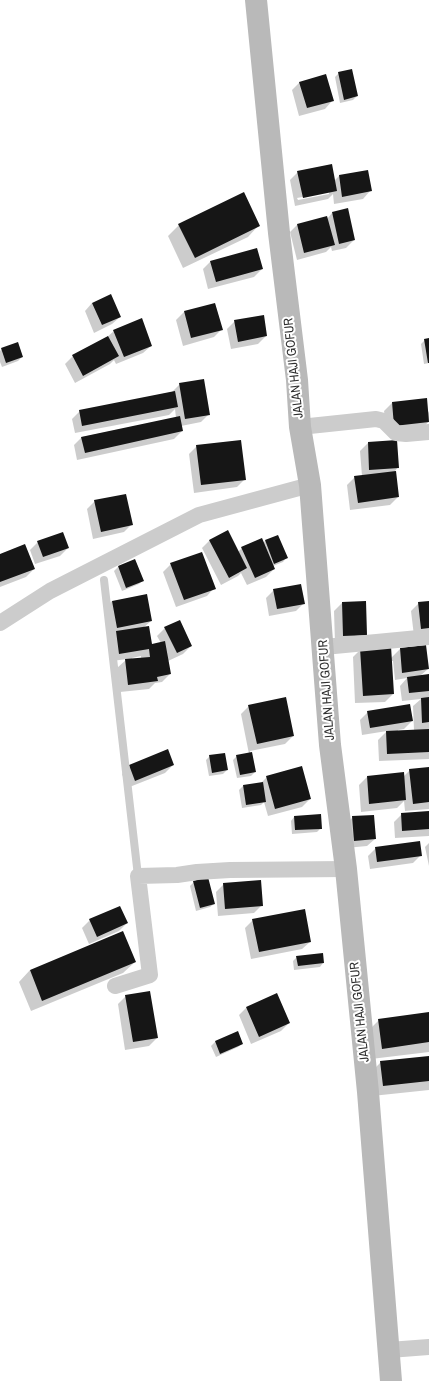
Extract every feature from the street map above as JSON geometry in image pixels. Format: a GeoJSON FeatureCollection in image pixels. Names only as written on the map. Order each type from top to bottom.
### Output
{"type":"FeatureCollection","features":[{"type":"Feature","properties":{"kind":"street","name":"JALAN HAJI GOFUR"},"geometry":{"type":"LineString","coordinates":[[256,0],[279,233],[297,380],[300,427],[310,485],[324,647],[330,745],[346,869],[368,1092],[391,1381]]}},
{"type":"Feature","properties":{"kind":"street"},"geometry":{"type":"LineString","coordinates":[[300,427],[376,419],[384,421],[396,433],[406,434],[429,432]]}},
{"type":"Feature","properties":{"kind":"street"},"geometry":{"type":"LineString","coordinates":[[0,623],[50,591],[199,514],[310,485]]}},
{"type":"Feature","properties":{"kind":"street"},"geometry":{"type":"LineString","coordinates":[[324,647],[429,637]]}},
{"type":"Feature","properties":{"kind":"street"},"geometry":{"type":"LineString","coordinates":[[115,986],[150,975],[138,876],[177,875],[230,870],[346,869]]}},
{"type":"Feature","properties":{"kind":"street"},"geometry":{"type":"LineString","coordinates":[[389,1350],[429,1347]]}},
{"type":"Feature","properties":{"kind":"lane"},"geometry":{"type":"LineString","coordinates":[[104,580],[138,876]]}},
{"type":"Feature","properties":{"kind":"building"},"geometry":{"type":"Polygon","coordinates":[[[352,69],[358,96],[344,100],[338,72],[352,69]]]}},
{"type":"Feature","properties":{"kind":"building"},"geometry":{"type":"Polygon","coordinates":[[[326,74],[334,101],[307,108],[299,82],[326,74]]]}},
{"type":"Feature","properties":{"kind":"building"},"geometry":{"type":"Polygon","coordinates":[[[332,164],[337,191],[303,198],[297,171],[332,164]]]}},
{"type":"Feature","properties":{"kind":"building"},"geometry":{"type":"Polygon","coordinates":[[[368,170],[372,191],[342,197],[339,175],[368,170]]]}},
{"type":"Feature","properties":{"kind":"building"},"geometry":{"type":"Polygon","coordinates":[[[244,192],[260,226],[195,258],[178,224],[244,192]]]}},
{"type":"Feature","properties":{"kind":"building"},"geometry":{"type":"Polygon","coordinates":[[[348,208],[355,240],[339,244],[332,212],[348,208]]]}},
{"type":"Feature","properties":{"kind":"building"},"geometry":{"type":"Polygon","coordinates":[[[327,216],[335,245],[304,253],[297,224],[327,216]]]}},
{"type":"Feature","properties":{"kind":"building"},"geometry":{"type":"Polygon","coordinates":[[[257,248],[263,269],[216,282],[210,261],[257,248]]]}},
{"type":"Feature","properties":{"kind":"building"},"geometry":{"type":"Polygon","coordinates":[[[111,294],[121,317],[102,325],[92,303],[111,294]]]}},
{"type":"Feature","properties":{"kind":"building"},"geometry":{"type":"Polygon","coordinates":[[[215,303],[223,330],[191,338],[184,311],[215,303]]]}},
{"type":"Feature","properties":{"kind":"building"},"geometry":{"type":"Polygon","coordinates":[[[264,315],[267,336],[238,342],[234,320],[264,315]]]}},
{"type":"Feature","properties":{"kind":"building"},"geometry":{"type":"Polygon","coordinates":[[[142,318],[152,346],[124,357],[113,330],[142,318]]]}},
{"type":"Feature","properties":{"kind":"building"},"geometry":{"type":"Polygon","coordinates":[[[108,336],[119,356],[83,376],[72,355],[108,336]]]}},
{"type":"Feature","properties":{"kind":"building"},"geometry":{"type":"Polygon","coordinates":[[[429,338],[429,363],[428,363],[424,339],[429,338]]]}},
{"type":"Feature","properties":{"kind":"building"},"geometry":{"type":"Polygon","coordinates":[[[18,342],[23,357],[6,363],[1,348],[18,342]]]}},
{"type":"Feature","properties":{"kind":"building"},"geometry":{"type":"Polygon","coordinates":[[[204,379],[210,415],[185,419],[179,383],[204,379]]]}},
{"type":"Feature","properties":{"kind":"building"},"geometry":{"type":"Polygon","coordinates":[[[175,391],[178,407],[82,426],[79,410],[175,391]]]}},
{"type":"Feature","properties":{"kind":"building"},"geometry":{"type":"Polygon","coordinates":[[[427,398],[429,422],[394,426],[392,402],[427,398]]]}},
{"type":"Feature","properties":{"kind":"building"},"geometry":{"type":"Polygon","coordinates":[[[180,416],[183,431],[85,453],[81,437],[180,416]]]}},
{"type":"Feature","properties":{"kind":"building"},"geometry":{"type":"Polygon","coordinates":[[[241,440],[246,480],[201,485],[196,445],[241,440]]]}},
{"type":"Feature","properties":{"kind":"building"},"geometry":{"type":"Polygon","coordinates":[[[397,440],[399,468],[369,470],[368,442],[397,440]]]}},
{"type":"Feature","properties":{"kind":"building"},"geometry":{"type":"Polygon","coordinates":[[[396,471],[399,497],[358,503],[354,476],[396,471]]]}},
{"type":"Feature","properties":{"kind":"building"},"geometry":{"type":"Polygon","coordinates":[[[126,494],[133,525],[101,532],[94,500],[126,494]]]}},
{"type":"Feature","properties":{"kind":"building"},"geometry":{"type":"Polygon","coordinates":[[[228,530],[247,568],[229,578],[209,540],[228,530]]]}},
{"type":"Feature","properties":{"kind":"building"},"geometry":{"type":"Polygon","coordinates":[[[63,532],[69,548],[43,557],[37,541],[63,532]]]}},
{"type":"Feature","properties":{"kind":"building"},"geometry":{"type":"Polygon","coordinates":[[[278,535],[288,558],[274,564],[265,540],[278,535]]]}},
{"type":"Feature","properties":{"kind":"building"},"geometry":{"type":"Polygon","coordinates":[[[262,538],[275,569],[255,578],[241,547],[262,538]]]}},
{"type":"Feature","properties":{"kind":"building"},"geometry":{"type":"Polygon","coordinates":[[[25,544],[35,569],[0,582],[0,554],[25,544]]]}},
{"type":"Feature","properties":{"kind":"building"},"geometry":{"type":"Polygon","coordinates":[[[202,552],[216,589],[184,600],[170,563],[202,552]]]}},
{"type":"Feature","properties":{"kind":"building"},"geometry":{"type":"Polygon","coordinates":[[[135,559],[144,581],[126,588],[118,566],[135,559]]]}},
{"type":"Feature","properties":{"kind":"building"},"geometry":{"type":"Polygon","coordinates":[[[301,584],[305,604],[277,609],[273,589],[301,584]]]}},
{"type":"Feature","properties":{"kind":"building"},"geometry":{"type":"Polygon","coordinates":[[[147,594],[152,621],[117,628],[112,601],[147,594]]]}},
{"type":"Feature","properties":{"kind":"building"},"geometry":{"type":"Polygon","coordinates":[[[366,601],[367,635],[343,636],[342,602],[366,601]]]}},
{"type":"Feature","properties":{"kind":"building"},"geometry":{"type":"Polygon","coordinates":[[[429,601],[429,628],[421,629],[418,602],[429,601]]]}},
{"type":"Feature","properties":{"kind":"building"},"geometry":{"type":"Polygon","coordinates":[[[180,620],[192,646],[177,653],[164,627],[180,620]]]}},
{"type":"Feature","properties":{"kind":"building"},"geometry":{"type":"Polygon","coordinates":[[[149,626],[152,644],[165,641],[171,674],[157,677],[158,681],[128,685],[125,659],[150,657],[149,649],[119,654],[116,631],[149,626]]]}},
{"type":"Feature","properties":{"kind":"building"},"geometry":{"type":"Polygon","coordinates":[[[426,645],[429,669],[402,673],[400,648],[426,645]]]}},
{"type":"Feature","properties":{"kind":"building"},"geometry":{"type":"Polygon","coordinates":[[[391,646],[394,694],[363,696],[360,648],[391,646]]]}},
{"type":"Feature","properties":{"kind":"building"},"geometry":{"type":"Polygon","coordinates":[[[429,674],[429,691],[409,693],[407,677],[429,674]]]}},
{"type":"Feature","properties":{"kind":"building"},"geometry":{"type":"Polygon","coordinates":[[[286,697],[294,736],[257,744],[248,705],[286,697]]]}},
{"type":"Feature","properties":{"kind":"building"},"geometry":{"type":"Polygon","coordinates":[[[429,697],[429,722],[422,723],[421,698],[429,697]]]}},
{"type":"Feature","properties":{"kind":"building"},"geometry":{"type":"Polygon","coordinates":[[[410,704],[413,721],[370,728],[367,711],[410,704]]]}},
{"type":"Feature","properties":{"kind":"building"},"geometry":{"type":"Polygon","coordinates":[[[429,729],[429,752],[387,754],[386,731],[429,729]]]}},
{"type":"Feature","properties":{"kind":"building"},"geometry":{"type":"Polygon","coordinates":[[[168,749],[174,765],[135,781],[129,765],[168,749]]]}},
{"type":"Feature","properties":{"kind":"building"},"geometry":{"type":"Polygon","coordinates":[[[252,752],[256,772],[240,775],[236,755],[252,752]]]}},
{"type":"Feature","properties":{"kind":"building"},"geometry":{"type":"Polygon","coordinates":[[[225,753],[228,770],[212,773],[209,755],[225,753]]]}},
{"type":"Feature","properties":{"kind":"building"},"geometry":{"type":"Polygon","coordinates":[[[302,766],[311,799],[275,809],[266,776],[302,766]]]}},
{"type":"Feature","properties":{"kind":"building"},"geometry":{"type":"Polygon","coordinates":[[[429,767],[429,802],[413,804],[409,769],[429,767]]]}},
{"type":"Feature","properties":{"kind":"building"},"geometry":{"type":"Polygon","coordinates":[[[404,772],[406,800],[369,804],[367,776],[404,772]]]}},
{"type":"Feature","properties":{"kind":"building"},"geometry":{"type":"Polygon","coordinates":[[[263,782],[266,802],[246,805],[243,785],[263,782]]]}},
{"type":"Feature","properties":{"kind":"building"},"geometry":{"type":"Polygon","coordinates":[[[429,811],[429,829],[402,831],[401,813],[429,811]]]}},
{"type":"Feature","properties":{"kind":"building"},"geometry":{"type":"Polygon","coordinates":[[[321,814],[322,829],[295,830],[294,816],[321,814]]]}},
{"type":"Feature","properties":{"kind":"building"},"geometry":{"type":"Polygon","coordinates":[[[374,815],[376,839],[354,841],[352,816],[374,815]]]}},
{"type":"Feature","properties":{"kind":"building"},"geometry":{"type":"Polygon","coordinates":[[[420,841],[422,856],[377,862],[375,847],[420,841]]]}},
{"type":"Feature","properties":{"kind":"building"},"geometry":{"type":"Polygon","coordinates":[[[208,877],[215,904],[200,908],[193,881],[208,877]]]}},
{"type":"Feature","properties":{"kind":"building"},"geometry":{"type":"Polygon","coordinates":[[[261,880],[263,906],[225,909],[223,883],[261,880]]]}},
{"type":"Feature","properties":{"kind":"building"},"geometry":{"type":"Polygon","coordinates":[[[120,906],[128,923],[97,937],[89,919],[120,906]]]}},
{"type":"Feature","properties":{"kind":"building"},"geometry":{"type":"Polygon","coordinates":[[[305,909],[311,942],[259,952],[252,919],[305,909]]]}},
{"type":"Feature","properties":{"kind":"building"},"geometry":{"type":"Polygon","coordinates":[[[123,931],[136,962],[42,1001],[30,970],[123,931]]]}},
{"type":"Feature","properties":{"kind":"building"},"geometry":{"type":"Polygon","coordinates":[[[323,953],[324,963],[298,966],[296,956],[323,953]]]}},
{"type":"Feature","properties":{"kind":"building"},"geometry":{"type":"Polygon","coordinates":[[[150,991],[158,1038],[133,1042],[125,995],[150,991]]]}},
{"type":"Feature","properties":{"kind":"building"},"geometry":{"type":"Polygon","coordinates":[[[277,993],[290,1023],[259,1037],[246,1007],[277,993]]]}},
{"type":"Feature","properties":{"kind":"building"},"geometry":{"type":"Polygon","coordinates":[[[429,1012],[429,1042],[382,1049],[378,1019],[429,1012]]]}},
{"type":"Feature","properties":{"kind":"building"},"geometry":{"type":"Polygon","coordinates":[[[238,1031],[243,1044],[220,1054],[215,1041],[238,1031]]]}},
{"type":"Feature","properties":{"kind":"building"},"geometry":{"type":"Polygon","coordinates":[[[429,1056],[429,1081],[383,1086],[380,1061],[429,1056]]]}}]}
